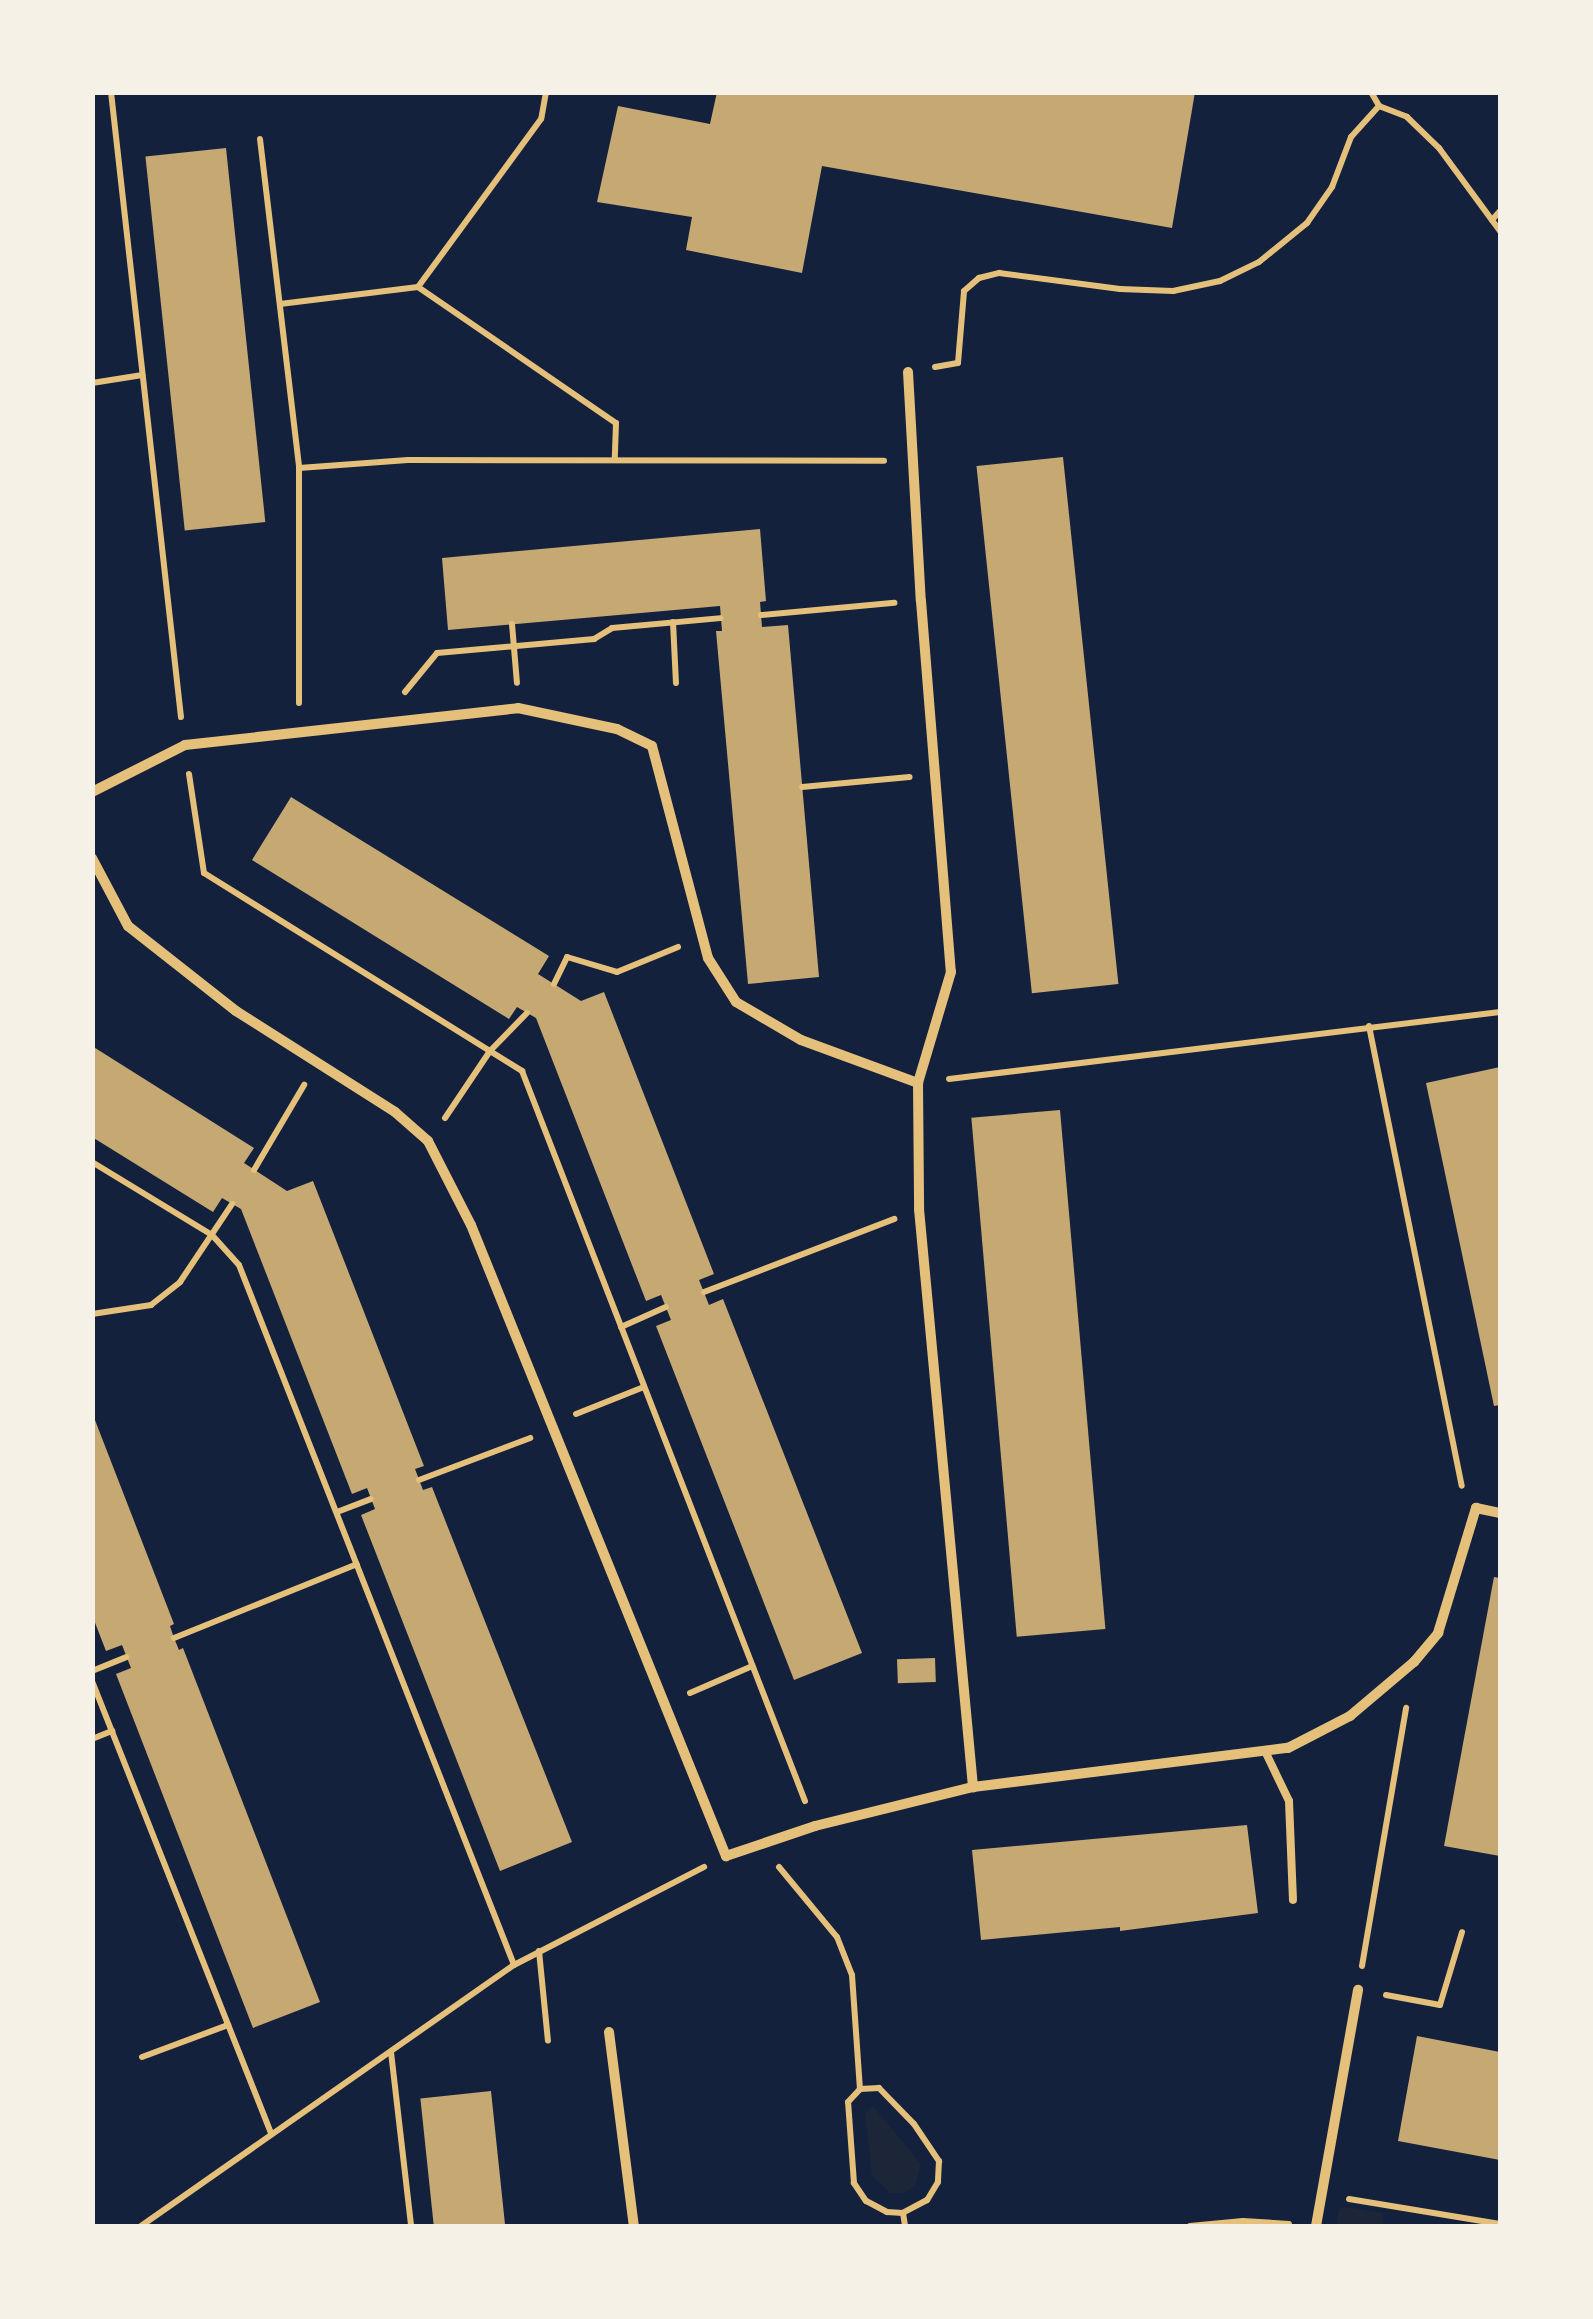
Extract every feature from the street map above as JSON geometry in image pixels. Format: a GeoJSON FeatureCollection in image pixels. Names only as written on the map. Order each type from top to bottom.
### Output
{"type":"FeatureCollection","features":[{"type":"Feature","properties":{"kind":"street"},"geometry":{"type":"LineString","coordinates":[[908,372],[921,601],[951,972],[918,1084],[920,1209],[973,1787]]}},
{"type":"Feature","properties":{"kind":"street"},"geometry":{"type":"LineString","coordinates":[[92,792],[185,745],[518,708],[616,729],[652,746],[708,958],[736,1002],[801,1040],[918,1084]]}},
{"type":"Feature","properties":{"kind":"street"},"geometry":{"type":"LineString","coordinates":[[92,858],[128,926],[236,1011],[396,1112],[428,1141],[471,1224],[726,1856],[815,1826],[973,1787],[1288,1748],[1350,1716],[1414,1662],[1438,1633],[1476,1508],[1500,1513]]}},
{"type":"Feature","properties":{"kind":"street"},"geometry":{"type":"LineString","coordinates":[[1316,2226],[1358,1990]]}},
{"type":"Feature","properties":{"kind":"street"},"geometry":{"type":"LineString","coordinates":[[609,2032],[634,2226]]}},
{"type":"Feature","properties":{"kind":"lane"},"geometry":{"type":"LineString","coordinates":[[1265,1751],[1290,1800],[1293,1900]]}},
{"type":"Feature","properties":{"kind":"path"},"geometry":{"type":"LineString","coordinates":[[111,92],[185,745],[204,873],[522,1071],[815,1826]]}},
{"type":"Feature","properties":{"kind":"path"},"geometry":{"type":"LineString","coordinates":[[418,287],[541,119],[546,92]]}},
{"type":"Feature","properties":{"kind":"path"},"geometry":{"type":"LineString","coordinates":[[1371,92],[1379,106],[1407,118],[1439,148],[1500,231]]}},
{"type":"Feature","properties":{"kind":"path"},"geometry":{"type":"LineString","coordinates":[[908,372],[958,363],[964,291],[979,278],[999,273],[1120,289],[1173,291],[1220,280],[1259,262],[1307,224],[1332,187],[1352,137],[1379,106]]}},
{"type":"Feature","properties":{"kind":"path"},"geometry":{"type":"LineString","coordinates":[[260,139],[300,468],[299,734]]}},
{"type":"Feature","properties":{"kind":"path"},"geometry":{"type":"LineString","coordinates":[[1492,220],[1500,211]]}},
{"type":"Feature","properties":{"kind":"path"},"geometry":{"type":"LineString","coordinates":[[280,304],[418,287],[616,423],[615,460]]}},
{"type":"Feature","properties":{"kind":"path"},"geometry":{"type":"LineString","coordinates":[[92,383],[142,376]]}},
{"type":"Feature","properties":{"kind":"path"},"geometry":{"type":"LineString","coordinates":[[300,468],[408,460],[911,461]]}},
{"type":"Feature","properties":{"kind":"path"},"geometry":{"type":"LineString","coordinates":[[761,615],[921,601]]}},
{"type":"Feature","properties":{"kind":"path"},"geometry":{"type":"LineString","coordinates":[[379,724],[437,654],[594,640],[612,628],[721,618]]}},
{"type":"Feature","properties":{"kind":"path"},"geometry":{"type":"LineString","coordinates":[[673,622],[676,683]]}},
{"type":"Feature","properties":{"kind":"path"},"geometry":{"type":"LineString","coordinates":[[512,624],[516,679]]}},
{"type":"Feature","properties":{"kind":"path"},"geometry":{"type":"LineString","coordinates":[[802,787],[935,774]]}},
{"type":"Feature","properties":{"kind":"path"},"geometry":{"type":"LineString","coordinates":[[554,984],[567,957],[617,972],[702,937]]}},
{"type":"Feature","properties":{"kind":"path"},"geometry":{"type":"LineString","coordinates":[[918,1084],[1500,1012]]}},
{"type":"Feature","properties":{"kind":"path"},"geometry":{"type":"LineString","coordinates":[[456,1104],[490,1051],[526,1013]]}},
{"type":"Feature","properties":{"kind":"path"},"geometry":{"type":"LineString","coordinates":[[1368,1026],[1458,1479],[1476,1508]]}},
{"type":"Feature","properties":{"kind":"path"},"geometry":{"type":"LineString","coordinates":[[254,1170],[307,1080]]}},
{"type":"Feature","properties":{"kind":"path"},"geometry":{"type":"LineString","coordinates":[[92,1162],[212,1235],[239,1266],[514,1965]]}},
{"type":"Feature","properties":{"kind":"path"},"geometry":{"type":"LineString","coordinates":[[92,1314],[151,1305],[180,1282],[232,1204]]}},
{"type":"Feature","properties":{"kind":"path"},"geometry":{"type":"LineString","coordinates":[[704,1292],[920,1209]]}},
{"type":"Feature","properties":{"kind":"path"},"geometry":{"type":"LineString","coordinates":[[621,1328],[666,1307]]}},
{"type":"Feature","properties":{"kind":"path"},"geometry":{"type":"LineString","coordinates":[[577,1414],[644,1387]]}},
{"type":"Feature","properties":{"kind":"path"},"geometry":{"type":"LineString","coordinates":[[419,1480],[513,1445]]}},
{"type":"Feature","properties":{"kind":"path"},"geometry":{"type":"LineString","coordinates":[[337,1512],[371,1499]]}},
{"type":"Feature","properties":{"kind":"path"},"geometry":{"type":"LineString","coordinates":[[174,1638],[357,1564]]}},
{"type":"Feature","properties":{"kind":"path"},"geometry":{"type":"LineString","coordinates":[[92,1671],[126,1657]]}},
{"type":"Feature","properties":{"kind":"path"},"geometry":{"type":"LineString","coordinates":[[1358,1990],[1414,1662]]}},
{"type":"Feature","properties":{"kind":"path"},"geometry":{"type":"LineString","coordinates":[[704,1686],[752,1666]]}},
{"type":"Feature","properties":{"kind":"path"},"geometry":{"type":"LineString","coordinates":[[92,1680],[271,2134]]}},
{"type":"Feature","properties":{"kind":"path"},"geometry":{"type":"LineString","coordinates":[[92,1739],[112,1731]]}},
{"type":"Feature","properties":{"kind":"path"},"geometry":{"type":"LineString","coordinates":[[759,1843],[836,1936],[852,1975],[860,2089]]}},
{"type":"Feature","properties":{"kind":"path"},"geometry":{"type":"LineString","coordinates":[[141,2226],[514,1965],[726,1856]]}},
{"type":"Feature","properties":{"kind":"path"},"geometry":{"type":"LineString","coordinates":[[1407,1998],[1440,2004],[1462,1932]]}},
{"type":"Feature","properties":{"kind":"path"},"geometry":{"type":"LineString","coordinates":[[539,1951],[548,2041]]}},
{"type":"Feature","properties":{"kind":"path"},"geometry":{"type":"LineString","coordinates":[[142,2057],[228,2025]]}},
{"type":"Feature","properties":{"kind":"path"},"geometry":{"type":"LineString","coordinates":[[391,2052],[411,2226]]}},
{"type":"Feature","properties":{"kind":"path"},"geometry":{"type":"LineString","coordinates":[[879,2088],[889,2096],[933,2146],[939,2161],[938,2182],[927,2200],[903,2213],[887,2212],[866,2201],[854,2182],[848,2102],[860,2089],[879,2088]]}},
{"type":"Feature","properties":{"kind":"path"},"geometry":{"type":"LineString","coordinates":[[1322,2194],[1500,2224]]}},
{"type":"Feature","properties":{"kind":"path"},"geometry":{"type":"LineString","coordinates":[[903,2213],[905,2226]]}},
{"type":"Feature","properties":{"kind":"path"},"geometry":{"type":"LineString","coordinates":[[1190,2226],[1242,2221],[1316,2226]]}},
{"type":"Feature","properties":{"kind":"shaded area"},"geometry":{"type":"Polygon","coordinates":[[[873,2106],[921,2164],[915,2186],[904,2193],[890,2193],[872,2176],[865,2114],[873,2106]]]}},
{"type":"Feature","properties":{"kind":"shaded area"},"geometry":{"type":"Polygon","coordinates":[[[1339,2209],[1383,2213],[1384,2226],[1336,2226],[1339,2209]]]}},
{"type":"Feature","properties":{"kind":"building"},"geometry":{"type":"Polygon","coordinates":[[[717,92],[1195,92],[1172,228],[822,166],[802,273],[686,250],[692,217],[597,202],[618,106],[710,124],[717,92]]]}},
{"type":"Feature","properties":{"kind":"building"},"geometry":{"type":"Polygon","coordinates":[[[226,148],[265,522],[185,530],[145,156],[226,148]]]}},
{"type":"Feature","properties":{"kind":"building"},"geometry":{"type":"Polygon","coordinates":[[[1063,457],[1118,984],[1032,993],[976,466],[1063,457]]]}},
{"type":"Feature","properties":{"kind":"building"},"geometry":{"type":"Polygon","coordinates":[[[760,529],[766,601],[760,602],[762,627],[788,625],[819,977],[748,984],[716,631],[722,631],[720,606],[448,630],[442,558],[760,529]]]}},
{"type":"Feature","properties":{"kind":"building"},"geometry":{"type":"Polygon","coordinates":[[[291,797],[549,956],[538,974],[581,1001],[604,992],[714,1274],[699,1280],[709,1305],[723,1299],[862,1653],[794,1680],[656,1326],[671,1320],[661,1295],[646,1301],[536,1018],[517,1007],[509,1019],[252,860],[291,797]]]}},
{"type":"Feature","properties":{"kind":"building"},"geometry":{"type":"Polygon","coordinates":[[[92,1046],[254,1148],[244,1163],[287,1191],[313,1181],[424,1466],[415,1469],[423,1490],[432,1487],[572,1842],[500,1871],[361,1515],[375,1509],[367,1488],[352,1494],[241,1209],[222,1198],[213,1212],[92,1137],[92,1046]]]}},
{"type":"Feature","properties":{"kind":"building"},"geometry":{"type":"Polygon","coordinates":[[[1500,1067],[1500,1405],[1494,1406],[1426,1083],[1500,1067]]]}},
{"type":"Feature","properties":{"kind":"building"},"geometry":{"type":"Polygon","coordinates":[[[1060,1110],[1105,1629],[1017,1637],[971,1118],[1060,1110]]]}},
{"type":"Feature","properties":{"kind":"building"},"geometry":{"type":"Polygon","coordinates":[[[93,1415],[174,1624],[170,1626],[174,1638],[179,1650],[183,1648],[320,2002],[253,2028],[116,1674],[131,1668],[122,1645],[106,1651],[92,1615],[93,1415]]]}},
{"type":"Feature","properties":{"kind":"building"},"geometry":{"type":"Polygon","coordinates":[[[1494,1577],[1500,1578],[1500,1856],[1444,1846],[1494,1577]]]}},
{"type":"Feature","properties":{"kind":"building"},"geometry":{"type":"Polygon","coordinates":[[[935,1658],[936,1682],[898,1683],[897,1659],[935,1658]]]}},
{"type":"Feature","properties":{"kind":"building"},"geometry":{"type":"Polygon","coordinates":[[[1247,1825],[1258,1913],[1120,1931],[1120,1927],[981,1940],[972,1850],[1247,1825]]]}},
{"type":"Feature","properties":{"kind":"building"},"geometry":{"type":"Polygon","coordinates":[[[1417,2036],[1500,2052],[1500,2160],[1398,2141],[1417,2036]]]}},
{"type":"Feature","properties":{"kind":"building"},"geometry":{"type":"Polygon","coordinates":[[[491,2091],[505,2226],[434,2226],[420,2098],[491,2091]]]}}]}
